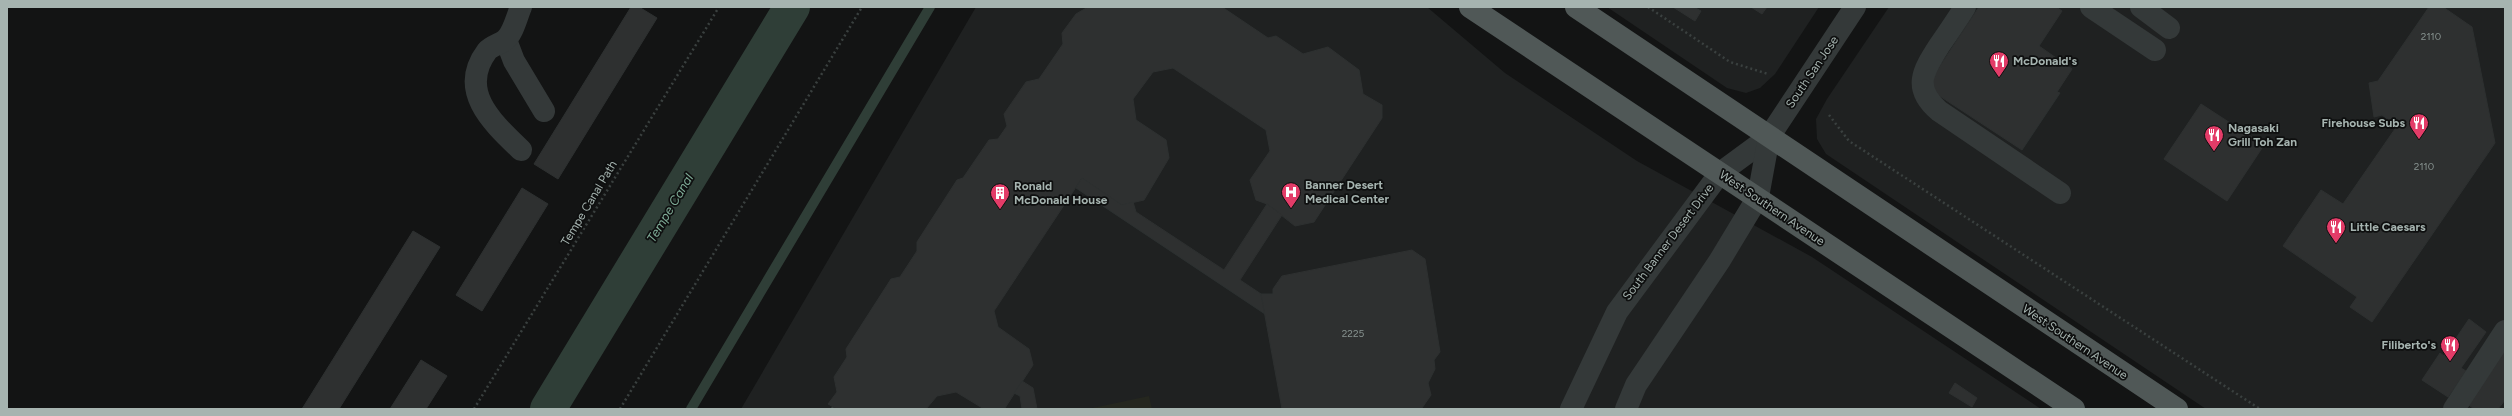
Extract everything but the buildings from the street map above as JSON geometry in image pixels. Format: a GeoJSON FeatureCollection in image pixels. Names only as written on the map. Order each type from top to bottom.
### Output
{"type":"FeatureCollection","features":[{"type":"Feature","properties":{"kind":"main road","name":"West Southern Avenue"},"geometry":{"type":"LineString","coordinates":[[1470,7],[1758,197],[2074,409]]}},
{"type":"Feature","properties":{"kind":"main road","name":"West Southern Avenue"},"geometry":{"type":"LineString","coordinates":[[1576,7],[2177,409]]}},
{"type":"Feature","properties":{"kind":"street"},"geometry":{"type":"LineString","coordinates":[[521,7],[506,40],[487,50],[475,73],[479,102],[496,125],[521,150]]}},
{"type":"Feature","properties":{"kind":"street","name":"South San Jose"},"geometry":{"type":"LineString","coordinates":[[1769,137],[1855,7]]}},
{"type":"Feature","properties":{"kind":"street"},"geometry":{"type":"LineString","coordinates":[[1965,7],[1926,67],[1922,83],[1924,92],[1931,104],[1939,111],[2060,193]]}},
{"type":"Feature","properties":{"kind":"street"},"geometry":{"type":"LineString","coordinates":[[2091,7],[2155,50]]}},
{"type":"Feature","properties":{"kind":"street"},"geometry":{"type":"LineString","coordinates":[[2141,7],[2169,28]]}},
{"type":"Feature","properties":{"kind":"street"},"geometry":{"type":"LineString","coordinates":[[506,40],[514,61],[544,111]]}},
{"type":"Feature","properties":{"kind":"street"},"geometry":{"type":"LineString","coordinates":[[1626,409],[1636,385],[1720,260],[1758,197],[1769,137]]}},
{"type":"Feature","properties":{"kind":"street","name":"South Banner Desert Drive"},"geometry":{"type":"LineString","coordinates":[[1571,409],[1616,312],[1720,173],[1769,137]]}},
{"type":"Feature","properties":{"kind":"street"},"geometry":{"type":"LineString","coordinates":[[2454,409],[2505,331]]}},
{"type":"Feature","properties":{"kind":"path","name":"Tempe Canal Path"},"geometry":{"type":"LineString","coordinates":[[474,409],[719,7]]}},
{"type":"Feature","properties":{"kind":"path"},"geometry":{"type":"LineString","coordinates":[[620,409],[862,7]]}},
{"type":"Feature","properties":{"kind":"path"},"geometry":{"type":"LineString","coordinates":[[1648,7],[1730,62],[1768,74]]}},
{"type":"Feature","properties":{"kind":"path"},"geometry":{"type":"LineString","coordinates":[[1829,115],[1849,141],[2260,409]]}},
{"type":"Feature","properties":{"kind":"shaded area","name":"Banner Desert Medical Center"},"geometry":{"type":"Polygon","coordinates":[[[976,7],[1427,7],[1505,73],[1637,161],[1812,257],[2041,409],[741,409],[976,7]]]}},
{"type":"Feature","properties":{"kind":"shaded area"},"geometry":{"type":"Polygon","coordinates":[[[1607,7],[1819,7],[1775,74],[1760,88],[1746,93],[1727,88],[1607,7]]]}},
{"type":"Feature","properties":{"kind":"shaded area"},"geometry":{"type":"Polygon","coordinates":[[[1889,7],[2505,7],[2505,409],[2206,409],[1826,154],[1817,139],[1816,119],[1827,99],[1889,7]]]}},
{"type":"Feature","properties":{"kind":"shaded area"},"geometry":{"type":"Polygon","coordinates":[[[1149,396],[1152,409],[1088,409],[1149,396]]]}},
{"type":"Feature","properties":{"kind":"waterway","name":"Tempe Canal"},"geometry":{"type":"LineString","coordinates":[[548,409],[792,7]]}},
{"type":"Feature","properties":{"kind":"waterway"},"geometry":{"type":"LineString","coordinates":[[691,409],[930,7]]}},
{"type":"Feature","properties":{"kind":"place","name":"McDonald's"},"geometry":{"type":"Point","coordinates":[1999,78]}},
{"type":"Feature","properties":{"kind":"place","name":"Firehouse Subs"},"geometry":{"type":"Point","coordinates":[2419,140]}},
{"type":"Feature","properties":{"kind":"place","name":"Nagasaki Grill Toh Zan"},"geometry":{"type":"Point","coordinates":[2214,152]}},
{"type":"Feature","properties":{"kind":"place","name":"Banner Desert Medical Center"},"geometry":{"type":"Point","coordinates":[1291,209]}},
{"type":"Feature","properties":{"kind":"place","name":"Ronald McDonald House"},"geometry":{"type":"Point","coordinates":[1000,210]}},
{"type":"Feature","properties":{"kind":"place","name":"Little Caesars"},"geometry":{"type":"Point","coordinates":[2336,244]}},
{"type":"Feature","properties":{"kind":"place","name":"Filiberto's"},"geometry":{"type":"Point","coordinates":[2450,362]}}]}
